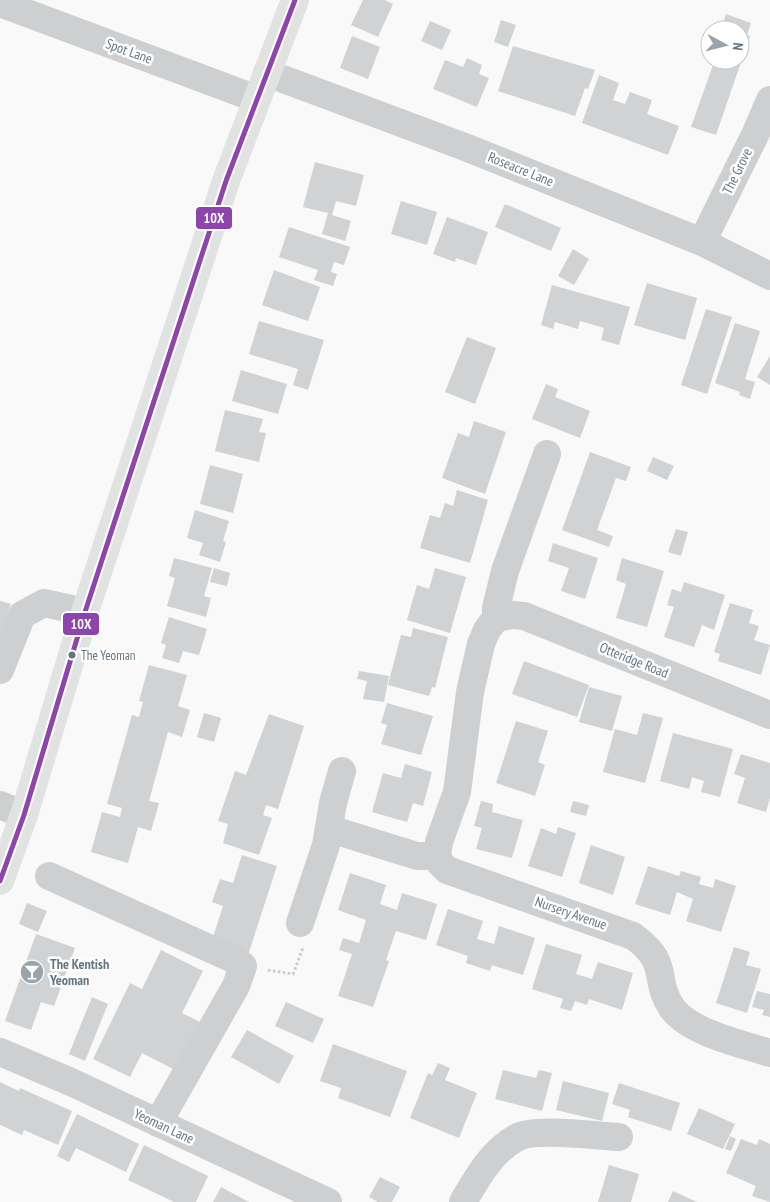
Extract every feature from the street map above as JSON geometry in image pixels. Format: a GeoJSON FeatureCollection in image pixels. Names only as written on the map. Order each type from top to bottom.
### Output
{"type":"FeatureCollection","features":[{"type":"Feature","properties":{"kind":"main road"},"geometry":{"type":"LineString","coordinates":[[0,881],[12,810],[85,612],[226,180],[295,0]]}},
{"type":"Feature","properties":{"kind":"street","name":"Spot Lane"},"geometry":{"type":"LineString","coordinates":[[0,3],[258,99]]}},
{"type":"Feature","properties":{"kind":"street","name":"Roseacre Lane"},"geometry":{"type":"LineString","coordinates":[[267,73],[464,146],[702,242],[770,276]]}},
{"type":"Feature","properties":{"kind":"street","name":"The Grove"},"geometry":{"type":"LineString","coordinates":[[702,242],[755,135],[770,100]]}},
{"type":"Feature","properties":{"kind":"street"},"geometry":{"type":"LineString","coordinates":[[330,829],[417,856],[437,856],[439,842],[457,792],[470,692],[481,644],[487,630],[496,618],[496,608],[505,572],[546,454]]}},
{"type":"Feature","properties":{"kind":"street"},"geometry":{"type":"LineString","coordinates":[[0,670],[22,615],[44,603],[85,612]]}},
{"type":"Feature","properties":{"kind":"street","name":"Otteridge Road"},"geometry":{"type":"LineString","coordinates":[[496,618],[513,615],[524,616],[770,715]]}},
{"type":"Feature","properties":{"kind":"street"},"geometry":{"type":"LineString","coordinates":[[300,923],[322,861],[330,829],[333,803],[342,771]]}},
{"type":"Feature","properties":{"kind":"street","name":"Nursery Avenue"},"geometry":{"type":"LineString","coordinates":[[437,856],[439,862],[447,870],[633,936],[651,950],[655,957],[667,997],[678,1015],[701,1029],[770,1053]]}},
{"type":"Feature","properties":{"kind":"street"},"geometry":{"type":"LineString","coordinates":[[49,876],[233,959],[243,966],[236,986],[158,1123]]}},
{"type":"Feature","properties":{"kind":"street","name":"Yeoman Lane"},"geometry":{"type":"LineString","coordinates":[[0,1052],[158,1123],[290,1194],[328,1202]]}},
{"type":"Feature","properties":{"kind":"street"},"geometry":{"type":"LineString","coordinates":[[463,1202],[484,1167],[502,1148],[518,1137],[539,1133],[619,1138]]}},
{"type":"Feature","properties":{"kind":"path"},"geometry":{"type":"LineString","coordinates":[[243,966],[293,974],[308,935],[300,923]]}},
{"type":"Feature","properties":{"kind":"building"},"geometry":{"type":"Polygon","coordinates":[[[363,0],[385,0],[393,4],[378,37],[351,25],[363,0]]]}},
{"type":"Feature","properties":{"kind":"building"},"geometry":{"type":"Polygon","coordinates":[[[726,14],[743,20],[724,20],[726,14]]]}},
{"type":"Feature","properties":{"kind":"building"},"geometry":{"type":"Polygon","coordinates":[[[501,20],[516,25],[508,47],[494,42],[501,20]]]}},
{"type":"Feature","properties":{"kind":"building"},"geometry":{"type":"Polygon","coordinates":[[[430,21],[451,30],[442,50],[421,41],[430,21]]]}},
{"type":"Feature","properties":{"kind":"building"},"geometry":{"type":"Polygon","coordinates":[[[352,36],[380,47],[368,79],[340,68],[352,36]]]}},
{"type":"Feature","properties":{"kind":"building"},"geometry":{"type":"Polygon","coordinates":[[[513,46],[595,70],[588,89],[585,88],[575,116],[498,91],[513,46]]]}},
{"type":"Feature","properties":{"kind":"building"},"geometry":{"type":"Polygon","coordinates":[[[467,58],[482,65],[479,74],[489,78],[477,107],[433,89],[445,60],[463,67],[467,58]]]}},
{"type":"Feature","properties":{"kind":"building"},"geometry":{"type":"Polygon","coordinates":[[[711,70],[738,70],[716,135],[691,127],[711,70]]]}},
{"type":"Feature","properties":{"kind":"building"},"geometry":{"type":"Polygon","coordinates":[[[599,75],[619,83],[613,100],[625,104],[630,92],[652,100],[647,114],[679,126],[668,155],[582,123],[599,75]]]}},
{"type":"Feature","properties":{"kind":"building"},"geometry":{"type":"Polygon","coordinates":[[[315,162],[364,175],[356,206],[336,201],[332,215],[351,221],[345,241],[322,234],[328,213],[303,207],[315,162]]]}},
{"type":"Feature","properties":{"kind":"building"},"geometry":{"type":"Polygon","coordinates":[[[401,201],[437,212],[427,245],[391,234],[401,201]]]}},
{"type":"Feature","properties":{"kind":"building"},"geometry":{"type":"Polygon","coordinates":[[[505,204],[561,228],[551,251],[495,227],[505,204]]]}},
{"type":"Feature","properties":{"kind":"building"},"geometry":{"type":"Polygon","coordinates":[[[447,217],[488,232],[476,265],[456,258],[455,262],[433,254],[447,217]]]}},
{"type":"Feature","properties":{"kind":"building"},"geometry":{"type":"Polygon","coordinates":[[[289,227],[350,247],[344,265],[334,262],[331,272],[337,274],[333,286],[314,280],[318,270],[279,257],[289,227]]]}},
{"type":"Feature","properties":{"kind":"building"},"geometry":{"type":"Polygon","coordinates":[[[573,249],[589,259],[574,285],[558,276],[573,249]]]}},
{"type":"Feature","properties":{"kind":"building"},"geometry":{"type":"Polygon","coordinates":[[[274,270],[320,287],[308,321],[262,305],[274,270]]]}},
{"type":"Feature","properties":{"kind":"building"},"geometry":{"type":"Polygon","coordinates":[[[647,283],[697,298],[685,340],[634,325],[647,283]]]}},
{"type":"Feature","properties":{"kind":"building"},"geometry":{"type":"Polygon","coordinates":[[[552,285],[630,307],[619,345],[601,340],[604,328],[580,321],[578,329],[555,322],[553,329],[541,325],[552,285]]]}},
{"type":"Feature","properties":{"kind":"building"},"geometry":{"type":"Polygon","coordinates":[[[706,309],[732,317],[707,394],[681,385],[706,309]]]}},
{"type":"Feature","properties":{"kind":"building"},"geometry":{"type":"Polygon","coordinates":[[[259,321],[324,340],[308,390],[293,385],[298,369],[249,354],[259,321]]]}},
{"type":"Feature","properties":{"kind":"building"},"geometry":{"type":"Polygon","coordinates":[[[735,323],[760,331],[745,379],[755,382],[750,399],[739,395],[740,392],[715,383],[735,323]]]}},
{"type":"Feature","properties":{"kind":"building"},"geometry":{"type":"Polygon","coordinates":[[[467,337],[496,348],[475,404],[445,392],[467,337]]]}},
{"type":"Feature","properties":{"kind":"building"},"geometry":{"type":"Polygon","coordinates":[[[770,356],[770,385],[757,377],[770,356]]]}},
{"type":"Feature","properties":{"kind":"building"},"geometry":{"type":"Polygon","coordinates":[[[241,370],[287,384],[278,414],[232,401],[241,370]]]}},
{"type":"Feature","properties":{"kind":"building"},"geometry":{"type":"Polygon","coordinates":[[[546,384],[558,389],[555,397],[590,411],[580,438],[532,419],[546,384]]]}},
{"type":"Feature","properties":{"kind":"building"},"geometry":{"type":"Polygon","coordinates":[[[225,410],[263,419],[259,432],[266,433],[259,462],[215,451],[225,410]]]}},
{"type":"Feature","properties":{"kind":"building"},"geometry":{"type":"Polygon","coordinates":[[[474,421],[506,432],[485,494],[442,478],[458,433],[469,437],[474,421]]]}},
{"type":"Feature","properties":{"kind":"building"},"geometry":{"type":"Polygon","coordinates":[[[590,452],[631,467],[626,481],[616,478],[597,530],[613,536],[609,547],[562,530],[590,452]]]}},
{"type":"Feature","properties":{"kind":"building"},"geometry":{"type":"Polygon","coordinates":[[[653,457],[674,466],[667,480],[647,471],[653,457]]]}},
{"type":"Feature","properties":{"kind":"building"},"geometry":{"type":"Polygon","coordinates":[[[210,465],[243,474],[233,513],[200,504],[210,465]]]}},
{"type":"Feature","properties":{"kind":"building"},"geometry":{"type":"Polygon","coordinates":[[[457,490],[488,500],[470,563],[420,548],[430,515],[440,518],[445,503],[453,506],[457,490]]]}},
{"type":"Feature","properties":{"kind":"building"},"geometry":{"type":"Polygon","coordinates":[[[195,510],[229,521],[223,541],[226,542],[220,562],[199,555],[203,543],[187,538],[195,510]]]}},
{"type":"Feature","properties":{"kind":"building"},"geometry":{"type":"Polygon","coordinates":[[[676,529],[688,532],[681,556],[668,552],[676,529]]]}},
{"type":"Feature","properties":{"kind":"building"},"geometry":{"type":"Polygon","coordinates":[[[553,543],[598,558],[585,599],[561,591],[569,568],[548,561],[553,543]]]}},
{"type":"Feature","properties":{"kind":"building"},"geometry":{"type":"Polygon","coordinates":[[[174,558],[212,568],[204,596],[211,598],[206,617],[167,606],[175,578],[169,576],[174,558]]]}},
{"type":"Feature","properties":{"kind":"building"},"geometry":{"type":"Polygon","coordinates":[[[622,558],[664,571],[647,627],[616,618],[626,584],[616,580],[622,558]]]}},
{"type":"Feature","properties":{"kind":"building"},"geometry":{"type":"Polygon","coordinates":[[[214,568],[230,573],[227,586],[210,582],[214,568]]]}},
{"type":"Feature","properties":{"kind":"building"},"geometry":{"type":"Polygon","coordinates":[[[435,568],[466,577],[450,633],[407,620],[417,585],[429,589],[435,568]]]}},
{"type":"Feature","properties":{"kind":"building"},"geometry":{"type":"Polygon","coordinates":[[[684,582],[725,595],[714,630],[702,625],[694,647],[664,637],[674,607],[667,605],[672,589],[681,592],[684,582]]]}},
{"type":"Feature","properties":{"kind":"building"},"geometry":{"type":"Polygon","coordinates":[[[0,601],[11,604],[0,637],[0,601]]]}},
{"type":"Feature","properties":{"kind":"building"},"geometry":{"type":"Polygon","coordinates":[[[730,603],[753,610],[749,623],[759,626],[754,640],[770,645],[761,675],[718,661],[720,654],[714,652],[730,603]]]}},
{"type":"Feature","properties":{"kind":"building"},"geometry":{"type":"Polygon","coordinates":[[[169,617],[207,629],[199,655],[183,651],[179,663],[162,658],[166,645],[161,643],[169,617]]]}},
{"type":"Feature","properties":{"kind":"building"},"geometry":{"type":"Polygon","coordinates":[[[413,628],[448,637],[435,688],[432,687],[429,696],[388,685],[401,635],[411,637],[413,628]]]}},
{"type":"Feature","properties":{"kind":"building"},"geometry":{"type":"Polygon","coordinates":[[[524,661],[589,685],[577,717],[512,694],[524,661]]]}},
{"type":"Feature","properties":{"kind":"building"},"geometry":{"type":"Polygon","coordinates":[[[149,665],[187,675],[178,706],[190,710],[182,737],[168,732],[149,801],[159,803],[151,831],[138,827],[128,863],[91,852],[102,812],[120,817],[122,808],[107,804],[132,715],[139,717],[143,702],[139,701],[149,665]]]}},
{"type":"Feature","properties":{"kind":"building"},"geometry":{"type":"Polygon","coordinates":[[[359,671],[389,676],[384,702],[363,699],[367,681],[357,679],[359,671]]]}},
{"type":"Feature","properties":{"kind":"building"},"geometry":{"type":"Polygon","coordinates":[[[589,687],[622,696],[612,731],[579,722],[589,687]]]}},
{"type":"Feature","properties":{"kind":"building"},"geometry":{"type":"Polygon","coordinates":[[[387,703],[433,716],[421,755],[381,744],[387,725],[381,723],[387,703]]]}},
{"type":"Feature","properties":{"kind":"building"},"geometry":{"type":"Polygon","coordinates":[[[204,713],[221,718],[214,742],[197,737],[204,713]]]}},
{"type":"Feature","properties":{"kind":"building"},"geometry":{"type":"Polygon","coordinates":[[[643,713],[663,718],[645,783],[603,772],[615,729],[637,735],[643,713]]]}},
{"type":"Feature","properties":{"kind":"building"},"geometry":{"type":"Polygon","coordinates":[[[269,714],[304,726],[278,809],[266,805],[263,815],[272,818],[259,855],[223,843],[228,824],[218,821],[235,771],[246,775],[269,714]]]}},
{"type":"Feature","properties":{"kind":"building"},"geometry":{"type":"Polygon","coordinates":[[[516,721],[548,731],[538,762],[545,765],[535,796],[496,783],[516,721]]]}},
{"type":"Feature","properties":{"kind":"building"},"geometry":{"type":"Polygon","coordinates":[[[673,733],[733,749],[720,797],[701,792],[704,781],[692,777],[689,789],[660,781],[673,733]]]}},
{"type":"Feature","properties":{"kind":"building"},"geometry":{"type":"Polygon","coordinates":[[[741,754],[770,763],[770,798],[766,812],[737,803],[745,778],[734,774],[741,754]]]}},
{"type":"Feature","properties":{"kind":"building"},"geometry":{"type":"Polygon","coordinates":[[[405,764],[432,772],[423,806],[413,803],[407,822],[372,812],[383,773],[401,778],[405,764]]]}},
{"type":"Feature","properties":{"kind":"building"},"geometry":{"type":"Polygon","coordinates":[[[481,801],[493,804],[492,812],[523,820],[512,858],[476,849],[482,828],[474,826],[481,801]]]}},
{"type":"Feature","properties":{"kind":"building"},"geometry":{"type":"Polygon","coordinates":[[[573,801],[589,805],[586,816],[570,812],[573,801]]]}},
{"type":"Feature","properties":{"kind":"building"},"geometry":{"type":"Polygon","coordinates":[[[558,827],[576,833],[562,877],[528,866],[541,828],[556,834],[558,827]]]}},
{"type":"Feature","properties":{"kind":"building"},"geometry":{"type":"Polygon","coordinates":[[[591,845],[625,857],[613,895],[579,883],[591,845]]]}},
{"type":"Feature","properties":{"kind":"building"},"geometry":{"type":"Polygon","coordinates":[[[242,855],[277,866],[248,955],[211,943],[223,906],[212,902],[220,879],[233,883],[242,855]]]}},
{"type":"Feature","properties":{"kind":"building"},"geometry":{"type":"Polygon","coordinates":[[[648,866],[679,876],[681,871],[701,877],[699,884],[713,888],[715,879],[736,886],[721,932],[686,921],[693,899],[677,892],[670,915],[635,904],[648,866]]]}},
{"type":"Feature","properties":{"kind":"building"},"geometry":{"type":"Polygon","coordinates":[[[350,873],[386,885],[380,904],[397,910],[402,893],[437,904],[426,940],[396,931],[386,960],[389,961],[373,1007],[338,996],[352,954],[339,950],[343,938],[359,943],[366,920],[338,910],[350,873]]]}},
{"type":"Feature","properties":{"kind":"building"},"geometry":{"type":"Polygon","coordinates":[[[27,903],[47,911],[38,932],[19,924],[27,903]]]}},
{"type":"Feature","properties":{"kind":"building"},"geometry":{"type":"Polygon","coordinates":[[[448,909],[483,921],[477,939],[494,944],[499,926],[535,938],[523,975],[492,965],[490,971],[466,963],[468,956],[436,945],[448,909]]]}},
{"type":"Feature","properties":{"kind":"building"},"geometry":{"type":"Polygon","coordinates":[[[36,934],[75,948],[54,1006],[41,1002],[31,1030],[5,1021],[36,934]]]}},
{"type":"Feature","properties":{"kind":"building"},"geometry":{"type":"Polygon","coordinates":[[[546,944],[582,955],[576,974],[592,979],[598,962],[633,973],[622,1010],[589,999],[587,1005],[575,1001],[571,1011],[560,1008],[563,999],[532,989],[546,944]]]}},
{"type":"Feature","properties":{"kind":"building"},"geometry":{"type":"Polygon","coordinates":[[[734,947],[750,952],[746,965],[761,969],[747,1013],[716,1003],[734,947]]]}},
{"type":"Feature","properties":{"kind":"building"},"geometry":{"type":"Polygon","coordinates":[[[161,950],[203,971],[182,1013],[202,1023],[179,1072],[142,1053],[130,1077],[93,1059],[130,983],[142,989],[161,950]]]}},
{"type":"Feature","properties":{"kind":"building"},"geometry":{"type":"Polygon","coordinates":[[[757,991],[770,994],[770,1017],[762,1015],[764,1010],[752,1007],[757,991]]]}},
{"type":"Feature","properties":{"kind":"building"},"geometry":{"type":"Polygon","coordinates":[[[92,997],[108,1004],[85,1061],[69,1054],[92,997]]]}},
{"type":"Feature","properties":{"kind":"building"},"geometry":{"type":"Polygon","coordinates":[[[286,1002],[324,1019],[313,1043],[275,1026],[286,1002]]]}},
{"type":"Feature","properties":{"kind":"building"},"geometry":{"type":"Polygon","coordinates":[[[247,1030],[294,1056],[279,1084],[231,1057],[247,1030]]]}},
{"type":"Feature","properties":{"kind":"building"},"geometry":{"type":"Polygon","coordinates":[[[333,1044],[407,1071],[390,1117],[338,1098],[341,1088],[320,1081],[333,1044]]]}},
{"type":"Feature","properties":{"kind":"building"},"geometry":{"type":"Polygon","coordinates":[[[438,1063],[450,1068],[445,1080],[477,1093],[459,1138],[410,1118],[428,1073],[432,1075],[438,1063]]]}},
{"type":"Feature","properties":{"kind":"building"},"geometry":{"type":"Polygon","coordinates":[[[503,1070],[536,1078],[539,1070],[552,1073],[542,1111],[495,1099],[503,1070]]]}},
{"type":"Feature","properties":{"kind":"building"},"geometry":{"type":"Polygon","coordinates":[[[563,1081],[609,1093],[602,1121],[556,1110],[563,1081]]]}},
{"type":"Feature","properties":{"kind":"building"},"geometry":{"type":"Polygon","coordinates":[[[0,1082],[19,1091],[20,1088],[72,1111],[58,1145],[24,1130],[22,1135],[0,1125],[0,1082]]]}},
{"type":"Feature","properties":{"kind":"building"},"geometry":{"type":"Polygon","coordinates":[[[619,1083],[680,1103],[671,1131],[628,1117],[630,1110],[612,1104],[619,1083]]]}},
{"type":"Feature","properties":{"kind":"building"},"geometry":{"type":"Polygon","coordinates":[[[699,1108],[735,1124],[723,1149],[687,1134],[699,1108]]]}},
{"type":"Feature","properties":{"kind":"building"},"geometry":{"type":"Polygon","coordinates":[[[77,1114],[139,1144],[126,1172],[76,1148],[69,1162],[57,1156],[77,1114]]]}},
{"type":"Feature","properties":{"kind":"building"},"geometry":{"type":"Polygon","coordinates":[[[730,1136],[736,1139],[731,1151],[725,1149],[730,1136]]]}},
{"type":"Feature","properties":{"kind":"building"},"geometry":{"type":"Polygon","coordinates":[[[741,1139],[757,1145],[759,1139],[770,1144],[770,1202],[752,1196],[756,1186],[726,1173],[741,1139]]]}},
{"type":"Feature","properties":{"kind":"building"},"geometry":{"type":"Polygon","coordinates":[[[144,1145],[208,1176],[196,1202],[174,1202],[128,1180],[144,1145]]]}},
{"type":"Feature","properties":{"kind":"building"},"geometry":{"type":"Polygon","coordinates":[[[609,1165],[639,1174],[631,1202],[598,1202],[609,1165]]]}},
{"type":"Feature","properties":{"kind":"building"},"geometry":{"type":"Polygon","coordinates":[[[380,1177],[400,1187],[392,1202],[378,1202],[369,1197],[380,1177]]]}},
{"type":"Feature","properties":{"kind":"building"},"geometry":{"type":"Polygon","coordinates":[[[221,1187],[249,1202],[213,1202],[221,1187]]]}},
{"type":"Feature","properties":{"kind":"building"},"geometry":{"type":"Polygon","coordinates":[[[673,1191],[697,1202],[668,1202],[673,1191]]]}},
{"type":"Feature","properties":{"kind":"transit line","name":"10X"},"geometry":{"type":"LineString","coordinates":[[0,881],[24,815],[85,612],[226,181],[295,0]]}},
{"type":"Feature","properties":{"kind":"place","name":"The Yeoman"},"geometry":{"type":"Point","coordinates":[72,655]}},
{"type":"Feature","properties":{"kind":"place","name":"The Kentish Yeoman"},"geometry":{"type":"Point","coordinates":[32,972]}}]}
